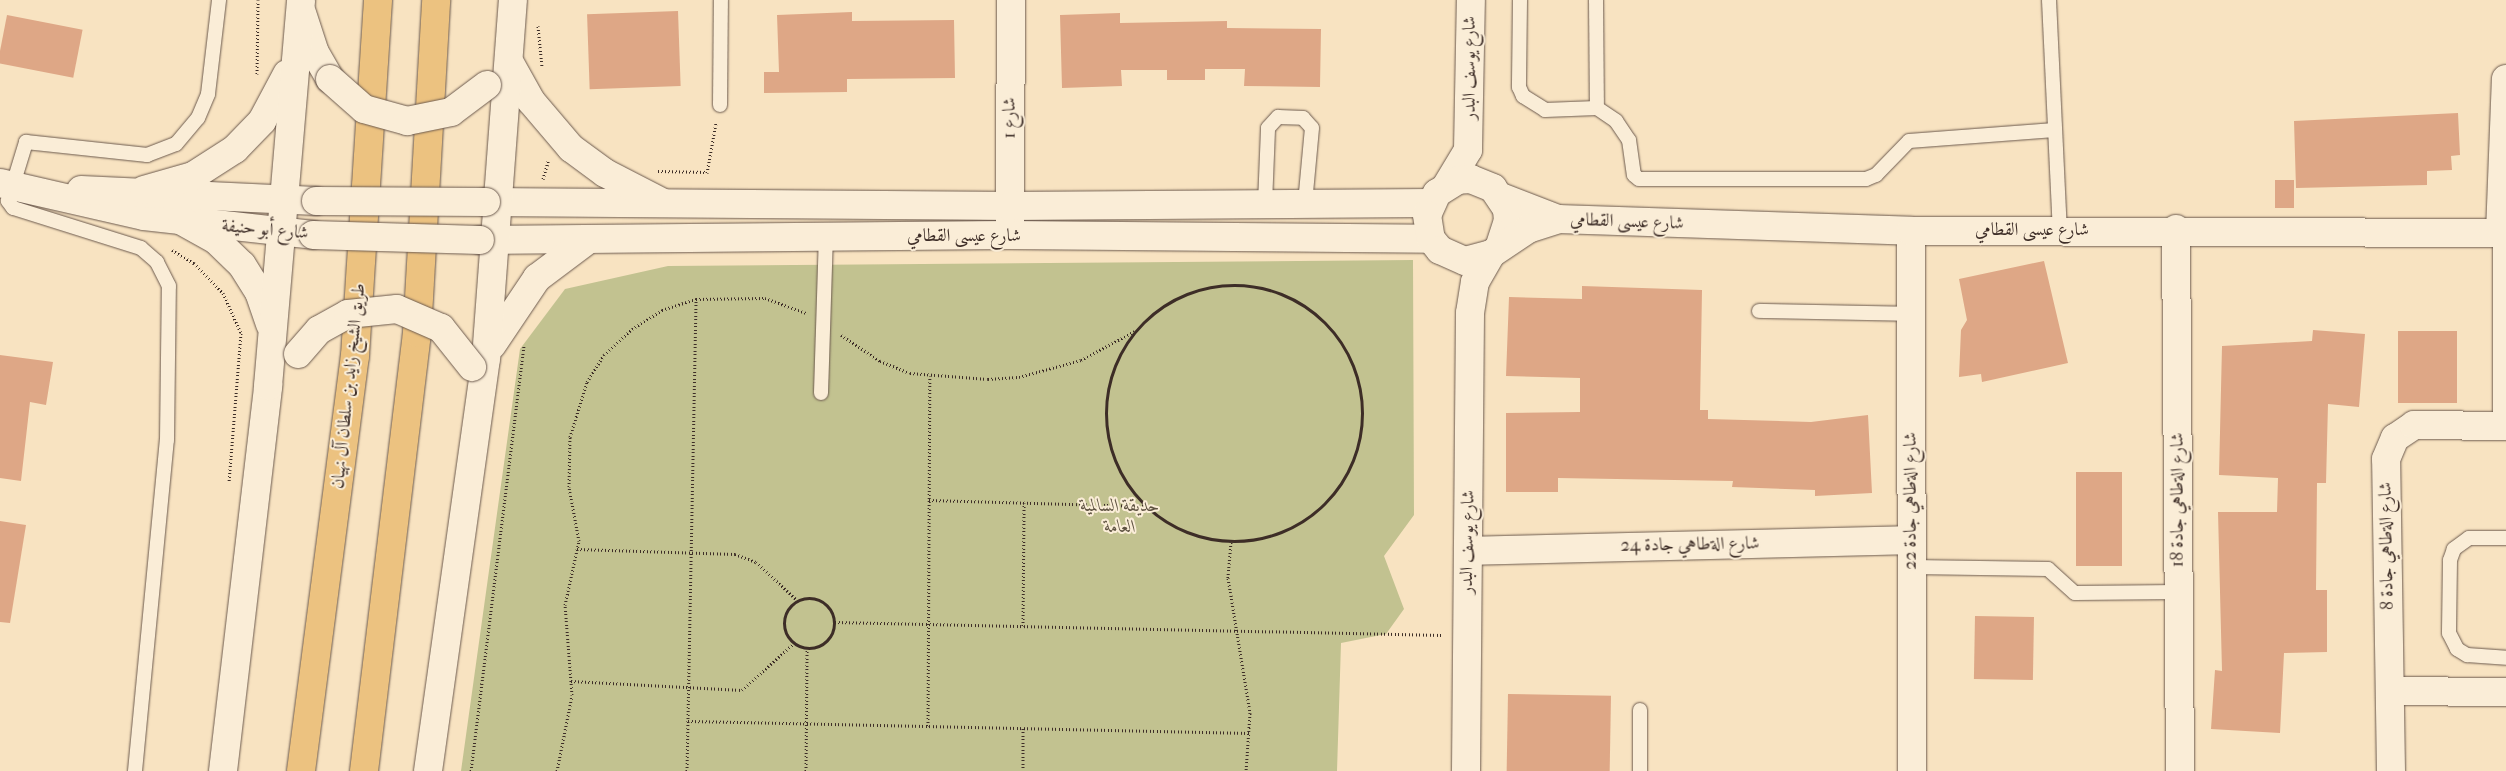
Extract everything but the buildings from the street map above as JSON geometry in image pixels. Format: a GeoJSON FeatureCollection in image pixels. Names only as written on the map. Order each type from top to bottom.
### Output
{"type":"FeatureCollection","features":[{"type":"Feature","properties":{"kind":"highway","name":"طريق الشيخ زايد بن سلطان آل نهيان"},"geometry":{"type":"LineString","coordinates":[[301,771],[355,356],[378,0]]}},
{"type":"Feature","properties":{"kind":"highway"},"geometry":{"type":"LineString","coordinates":[[364,771],[417,333],[436,0]]}},
{"type":"Feature","properties":{"kind":"street"},"geometry":{"type":"LineString","coordinates":[[428,771],[481,397],[479,362],[488,239],[511,54],[513,0]]}},
{"type":"Feature","properties":{"kind":"street","name":"شارع 1"},"geometry":{"type":"LineString","coordinates":[[1010,235],[1011,0]]}},
{"type":"Feature","properties":{"kind":"street","name":"شارع يوسف البدر"},"geometry":{"type":"LineString","coordinates":[[1439,194],[1464,163],[1470,137],[1471,0]]}},
{"type":"Feature","properties":{"kind":"street"},"geometry":{"type":"LineString","coordinates":[[301,2],[308,36],[330,79],[364,109],[407,121],[451,112],[487,85],[511,54]]}},
{"type":"Feature","properties":{"kind":"street"},"geometry":{"type":"LineString","coordinates":[[223,771],[266,405],[285,199],[294,49],[301,2]]}},
{"type":"Feature","properties":{"kind":"street"},"geometry":{"type":"LineString","coordinates":[[144,190],[193,176],[236,149],[273,105],[294,49]]}},
{"type":"Feature","properties":{"kind":"street"},"geometry":{"type":"LineString","coordinates":[[511,54],[531,101],[556,134],[605,173],[663,203]]}},
{"type":"Feature","properties":{"kind":"street"},"geometry":{"type":"LineString","coordinates":[[2503,233],[2506,79]]}},
{"type":"Feature","properties":{"kind":"street","name":"شارع يوسف البدر"},"geometry":{"type":"LineString","coordinates":[[1470,137],[1478,164],[1497,192]]}},
{"type":"Feature","properties":{"kind":"street"},"geometry":{"type":"LineString","coordinates":[[1471,179],[1497,192],[1508,222],[1495,250],[1464,261],[1435,245],[1427,215],[1439,194],[1471,179]]}},
{"type":"Feature","properties":{"kind":"street","name":"شارع أبو حنيفة"},"geometry":{"type":"LineString","coordinates":[[6,184],[37,189],[144,216],[282,233],[488,239]]}},
{"type":"Feature","properties":{"kind":"street","name":"شارع أبو حنيفة"},"geometry":{"type":"LineString","coordinates":[[37,189],[144,190],[316,200],[493,202]]}},
{"type":"Feature","properties":{"kind":"street","name":"شارع عيسى القطامي"},"geometry":{"type":"LineString","coordinates":[[1497,192],[1558,219]]}},
{"type":"Feature","properties":{"kind":"street","name":"شارع عيسى القطامي"},"geometry":{"type":"LineString","coordinates":[[493,202],[1010,206],[1305,204],[1439,194]]}},
{"type":"Feature","properties":{"kind":"street","name":"شارع عيسى القطامي"},"geometry":{"type":"LineString","coordinates":[[1495,250],[1528,229],[1558,219],[1911,231],[2176,228],[2503,233]]}},
{"type":"Feature","properties":{"kind":"street"},"geometry":{"type":"LineString","coordinates":[[182,221],[215,239],[242,265],[262,299],[272,338]]}},
{"type":"Feature","properties":{"kind":"street","name":"شارع الةطاهي جادة 18"},"geometry":{"type":"LineString","coordinates":[[2176,228],[2180,771]]}},
{"type":"Feature","properties":{"kind":"street","name":"شارع الةطاهي جادة 22"},"geometry":{"type":"LineString","coordinates":[[1911,231],[1912,771]]}},
{"type":"Feature","properties":{"kind":"street","name":"شارع عيسى القطامي"},"geometry":{"type":"LineString","coordinates":[[488,239],[1010,235],[1435,245]]}},
{"type":"Feature","properties":{"kind":"street"},"geometry":{"type":"LineString","coordinates":[[479,362],[508,315],[532,284],[589,239]]}},
{"type":"Feature","properties":{"kind":"street","name":"شارع يوسف البدر"},"geometry":{"type":"LineString","coordinates":[[1435,245],[1459,280],[1470,314]]}},
{"type":"Feature","properties":{"kind":"street","name":"شارع يوسف البدر"},"geometry":{"type":"LineString","coordinates":[[1466,771],[1470,314],[1475,282],[1495,250]]}},
{"type":"Feature","properties":{"kind":"street"},"geometry":{"type":"LineString","coordinates":[[266,405],[298,354],[320,330],[340,317],[364,310],[396,309],[441,328],[479,362]]}},
{"type":"Feature","properties":{"kind":"street","name":"شارع الةطاهي جادة 8"},"geometry":{"type":"LineString","coordinates":[[2391,771],[2385,470],[2389,448],[2414,425],[2503,426]]}},
{"type":"Feature","properties":{"kind":"street","name":"شارع الةطاهي جادة 24"},"geometry":{"type":"LineString","coordinates":[[1468,551],[1912,540]]}},
{"type":"Feature","properties":{"kind":"street"},"geometry":{"type":"LineString","coordinates":[[2390,691],[2506,692]]}},
{"type":"Feature","properties":{"kind":"lane"},"geometry":{"type":"LineString","coordinates":[[135,771],[167,440],[169,286],[157,262],[142,248],[13,208],[8,201],[6,184],[26,142],[147,155],[176,144],[198,118],[208,94],[219,0]]}},
{"type":"Feature","properties":{"kind":"lane"},"geometry":{"type":"LineString","coordinates":[[720,105],[721,0]]}},
{"type":"Feature","properties":{"kind":"lane"},"geometry":{"type":"LineString","coordinates":[[1520,0],[1519,86],[1523,96],[1545,110],[1597,108],[1616,121],[1630,140],[1634,175],[1639,179],[1866,179],[1876,175],[1909,141],[2055,130]]}},
{"type":"Feature","properties":{"kind":"lane"},"geometry":{"type":"LineString","coordinates":[[1596,0],[1597,108]]}},
{"type":"Feature","properties":{"kind":"lane"},"geometry":{"type":"LineString","coordinates":[[2049,0],[2060,230]]}},
{"type":"Feature","properties":{"kind":"lane"},"geometry":{"type":"LineString","coordinates":[[1265,204],[1268,128],[1278,117],[1303,118],[1312,128],[1305,204]]}},
{"type":"Feature","properties":{"kind":"lane"},"geometry":{"type":"LineString","coordinates":[[2503,233],[2503,426]]}},
{"type":"Feature","properties":{"kind":"lane"},"geometry":{"type":"LineString","coordinates":[[821,393],[826,237]]}},
{"type":"Feature","properties":{"kind":"lane"},"geometry":{"type":"LineString","coordinates":[[1759,311],[1911,314]]}},
{"type":"Feature","properties":{"kind":"lane"},"geometry":{"type":"LineString","coordinates":[[2506,538],[2469,538],[2454,548],[2450,560],[2449,633],[2457,649],[2467,655],[2506,658]]}},
{"type":"Feature","properties":{"kind":"lane"},"geometry":{"type":"LineString","coordinates":[[1912,567],[2048,570],[2075,593],[2178,592]]}},
{"type":"Feature","properties":{"kind":"lane"},"geometry":{"type":"LineString","coordinates":[[1640,710],[1640,771]]}},
{"type":"Feature","properties":{"kind":"lane"},"geometry":{"type":"LineString","coordinates":[[1461,771],[1466,771]]}},
{"type":"Feature","properties":{"kind":"path"},"geometry":{"type":"LineString","coordinates":[[256,79],[258,0]]}},
{"type":"Feature","properties":{"kind":"path"},"geometry":{"type":"LineString","coordinates":[[710,203],[707,172],[720,105]]}},
{"type":"Feature","properties":{"kind":"path"},"geometry":{"type":"LineString","coordinates":[[537,202],[556,134]]}},
{"type":"Feature","properties":{"kind":"path"},"geometry":{"type":"LineString","coordinates":[[168,248],[210,278],[236,314],[241,333],[228,490]]}},
{"type":"Feature","properties":{"kind":"path"},"geometry":{"type":"LineString","coordinates":[[557,771],[571,681],[565,605],[577,549],[578,518],[569,487],[570,437],[586,382],[604,355],[632,329],[662,310],[696,299],[765,298],[823,323],[880,361],[930,376],[988,379],[1026,375],[1080,360],[1135,331],[1159,308],[1188,293],[1219,285],[1252,285],[1283,293],[1311,309],[1335,331],[1352,359],[1362,390],[1363,423],[1356,455],[1342,484],[1321,509],[1294,528],[1264,539],[1231,542],[1200,538],[1170,525],[1144,506],[1121,474],[1106,420],[1110,381],[1135,331]]}},
{"type":"Feature","properties":{"kind":"path"},"geometry":{"type":"LineString","coordinates":[[687,771],[696,299]]}},
{"type":"Feature","properties":{"kind":"path"},"geometry":{"type":"LineString","coordinates":[[471,771],[525,338]]}},
{"type":"Feature","properties":{"kind":"path"},"geometry":{"type":"LineString","coordinates":[[928,726],[930,376]]}},
{"type":"Feature","properties":{"kind":"path"},"geometry":{"type":"LineString","coordinates":[[930,500],[1144,506]]}},
{"type":"Feature","properties":{"kind":"path"},"geometry":{"type":"LineString","coordinates":[[1024,503],[1024,626]]}},
{"type":"Feature","properties":{"kind":"path"},"geometry":{"type":"LineString","coordinates":[[1231,542],[1228,578],[1250,733],[1246,771]]}},
{"type":"Feature","properties":{"kind":"path"},"geometry":{"type":"LineString","coordinates":[[577,549],[691,550],[748,557],[797,600],[822,600],[835,622],[832,637],[821,646],[807,649],[793,644],[784,621],[797,600]]}},
{"type":"Feature","properties":{"kind":"path"},"geometry":{"type":"LineString","coordinates":[[835,622],[1467,636]]}},
{"type":"Feature","properties":{"kind":"path"},"geometry":{"type":"LineString","coordinates":[[571,681],[742,690],[793,644]]}},
{"type":"Feature","properties":{"kind":"path"},"geometry":{"type":"LineString","coordinates":[[806,771],[807,649]]}},
{"type":"Feature","properties":{"kind":"path"},"geometry":{"type":"LineString","coordinates":[[688,721],[1250,733]]}},
{"type":"Feature","properties":{"kind":"path"},"geometry":{"type":"LineString","coordinates":[[1023,728],[1023,771]]}},
{"type":"Feature","properties":{"kind":"green space","name":"حديقة السالمية العامة"},"geometry":{"type":"Polygon","coordinates":[[[1413,260],[1414,515],[1384,556],[1404,609],[1386,634],[1341,643],[1337,771],[461,771],[520,349],[565,289],[668,266],[1413,260]]]}}]}
